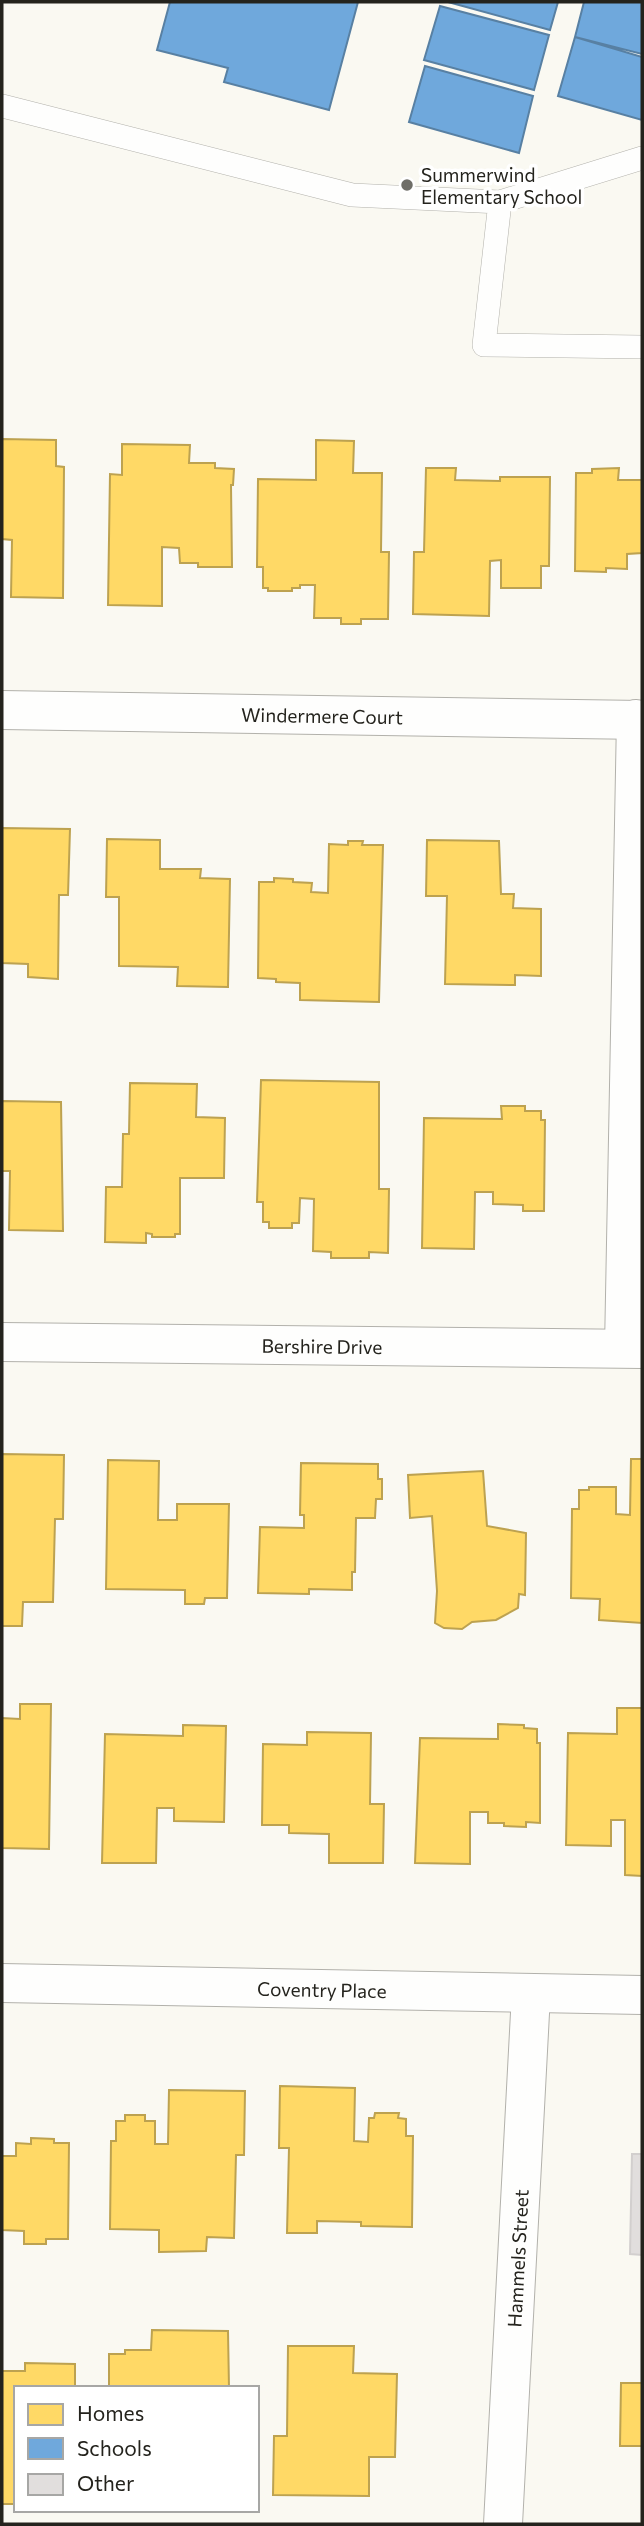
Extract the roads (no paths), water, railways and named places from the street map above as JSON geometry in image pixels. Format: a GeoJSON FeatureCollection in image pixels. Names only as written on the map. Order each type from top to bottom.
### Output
{"type":"FeatureCollection","features":[{"type":"Feature","properties":{"kind":"street","name":"Windermere Court"},"geometry":{"type":"LineString","coordinates":[[2,710],[639,719]]}},
{"type":"Feature","properties":{"kind":"street"},"geometry":{"type":"LineString","coordinates":[[633,1348],[639,719]]}},
{"type":"Feature","properties":{"kind":"street","name":"Bershire Drive"},"geometry":{"type":"LineString","coordinates":[[2,1342],[633,1348]]}},
{"type":"Feature","properties":{"kind":"street","name":"Coventry Place"},"geometry":{"type":"LineString","coordinates":[[2,1983],[642,1995]]}},
{"type":"Feature","properties":{"kind":"street","name":"Hammels Street"},"geometry":{"type":"LineString","coordinates":[[503,2524],[531,1994]]}},
{"type":"Feature","properties":{"kind":"lane"},"geometry":{"type":"LineString","coordinates":[[2,106],[352,195],[500,201],[642,158]]}},
{"type":"Feature","properties":{"kind":"lane"},"geometry":{"type":"LineString","coordinates":[[500,201],[484,345],[642,347]]}},
{"type":"Feature","properties":{"kind":"place","name":"Summerwind Elementary School"},"geometry":{"type":"Point","coordinates":[407,185]}}]}
